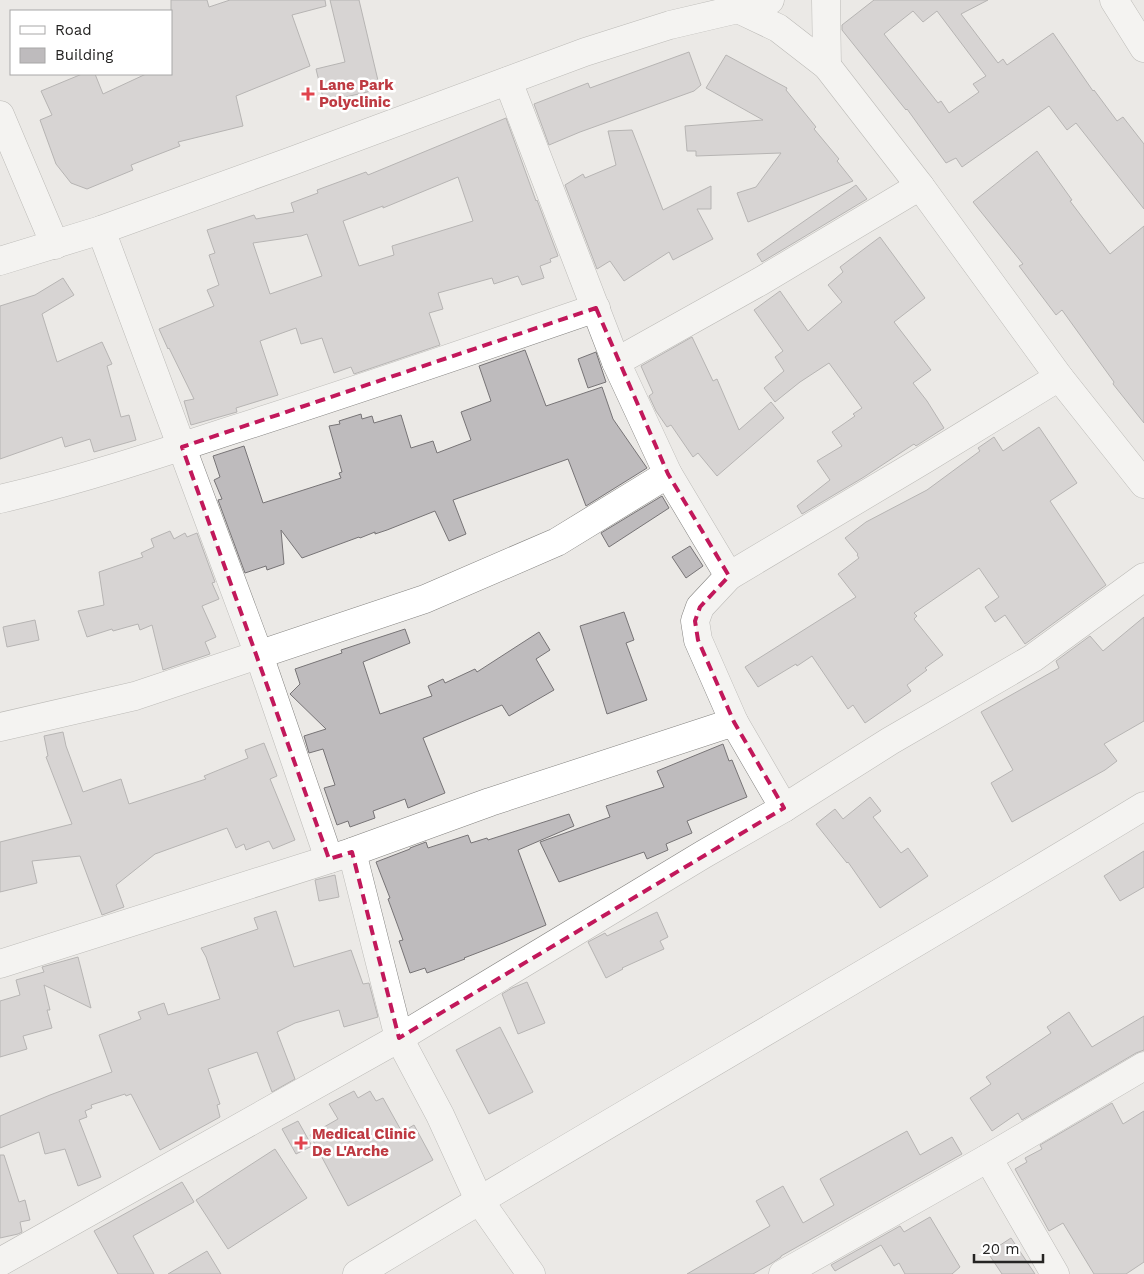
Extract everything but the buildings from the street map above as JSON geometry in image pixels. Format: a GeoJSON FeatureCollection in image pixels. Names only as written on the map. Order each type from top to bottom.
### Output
{"type":"FeatureCollection","features":[{"type":"Feature","properties":{"kind":"street"},"geometry":{"type":"LineString","coordinates":[[0,261],[101,230],[585,52],[670,25],[770,0]]}},
{"type":"Feature","properties":{"kind":"street"},"geometry":{"type":"LineString","coordinates":[[826,0],[827,66]]}},
{"type":"Feature","properties":{"kind":"street"},"geometry":{"type":"LineString","coordinates":[[1114,0],[1144,48]]}},
{"type":"Feature","properties":{"kind":"street"},"geometry":{"type":"LineString","coordinates":[[738,9],[778,28],[827,66],[920,186],[1058,377],[1144,484]]}},
{"type":"Feature","properties":{"kind":"street"},"geometry":{"type":"LineString","coordinates":[[508,81],[616,362],[668,474],[729,576]]}},
{"type":"Feature","properties":{"kind":"street"},"geometry":{"type":"LineString","coordinates":[[0,115],[55,245]]}},
{"type":"Feature","properties":{"kind":"street"},"geometry":{"type":"LineString","coordinates":[[616,362],[760,281],[920,186]]}},
{"type":"Feature","properties":{"kind":"street"},"geometry":{"type":"LineString","coordinates":[[101,230],[259,655],[340,856],[399,1038],[440,1115],[479,1200],[531,1274]]}},
{"type":"Feature","properties":{"kind":"street"},"geometry":{"type":"LineString","coordinates":[[0,499],[43,489],[182,447],[327,400],[596,308]]}},
{"type":"Feature","properties":{"kind":"street"},"geometry":{"type":"LineString","coordinates":[[784,808],[734,722],[698,640],[695,621],[700,607],[729,576],[926,459],[1058,377]]}},
{"type":"Feature","properties":{"kind":"street"},"geometry":{"type":"LineString","coordinates":[[0,727],[135,696],[425,598],[558,542],[668,474]]}},
{"type":"Feature","properties":{"kind":"street"},"geometry":{"type":"LineString","coordinates":[[0,1262],[399,1038],[784,808],[890,741],[1034,658],[1144,577]]}},
{"type":"Feature","properties":{"kind":"street"},"geometry":{"type":"LineString","coordinates":[[0,964],[340,856],[490,802],[734,722]]}},
{"type":"Feature","properties":{"kind":"street"},"geometry":{"type":"LineString","coordinates":[[357,1274],[479,1200],[1004,891],[1144,806]]}},
{"type":"Feature","properties":{"kind":"street"},"geometry":{"type":"LineString","coordinates":[[784,1274],[818,1266],[988,1158],[1144,1066]]}},
{"type":"Feature","properties":{"kind":"street"},"geometry":{"type":"LineString","coordinates":[[988,1158],[1056,1274]]}},
{"type":"Feature","properties":{"kind":"highlighted area"},"geometry":{"type":"Polygon","coordinates":[[[596,308],[668,474],[729,576],[700,607],[695,621],[698,640],[734,722],[784,808],[399,1038],[352,852],[329,859],[182,447],[596,308]]]}},
{"type":"Feature","properties":{"kind":"place","name":"Lane Park Polyclinic"},"geometry":{"type":"Point","coordinates":[308,94]}},
{"type":"Feature","properties":{"kind":"place","name":"Medical Clinic De L'Arche"},"geometry":{"type":"Point","coordinates":[301,1143]}}]}
